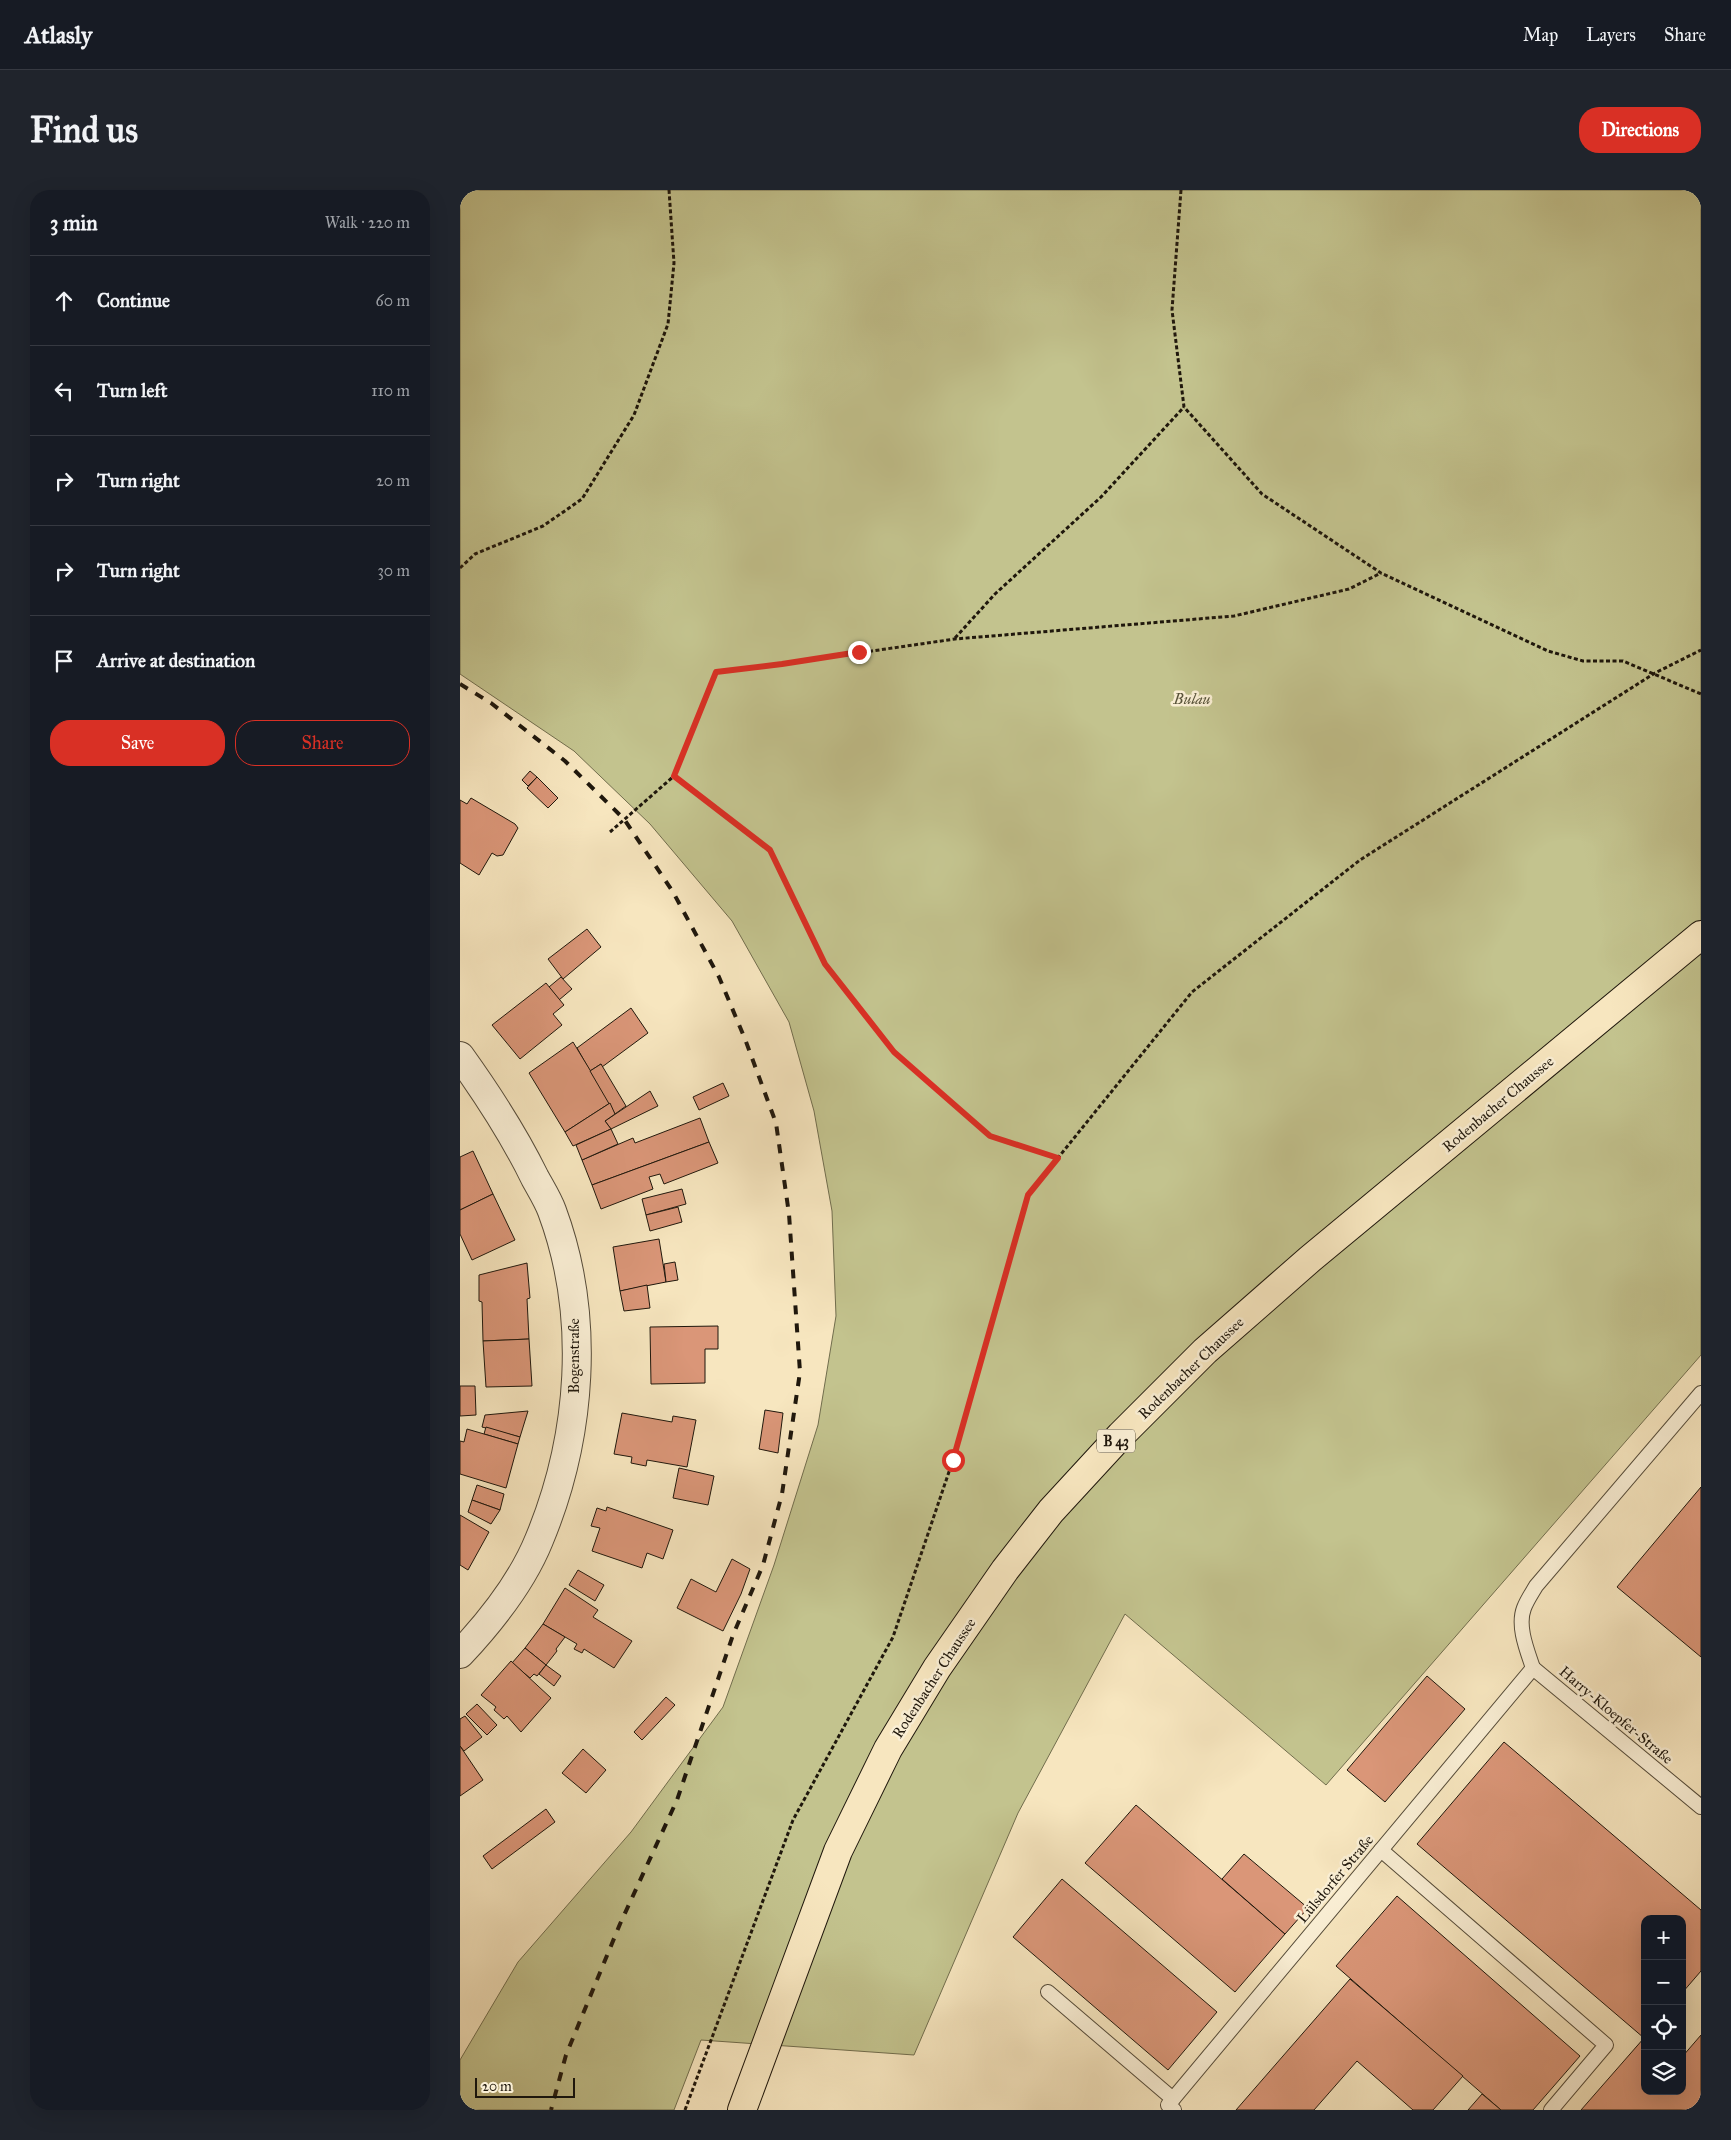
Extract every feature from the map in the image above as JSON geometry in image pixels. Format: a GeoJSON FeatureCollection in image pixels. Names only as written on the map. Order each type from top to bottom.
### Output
{"type":"FeatureCollection","features":[{"type":"Feature","properties":{"kind":"main road","name":"Rodenbacher Chaussee"},"geometry":{"type":"LineString","coordinates":[[742,2110],[838,1851],[888,1749],[937,1668],[1005,1570],[1052,1511],[1121,1435],[1213,1344],[1310,1259],[1701,935]]}},
{"type":"Feature","properties":{"kind":"street","name":"Bogenstraße"},"geometry":{"type":"LineString","coordinates":[[460,1056],[491,1100],[523,1153],[552,1210],[569,1267],[577,1331],[576,1390],[570,1433],[556,1491],[539,1541],[514,1586],[460,1654]]}},
{"type":"Feature","properties":{"kind":"lane"},"geometry":{"type":"LineString","coordinates":[[1533,1668],[1525,1644],[1523,1626],[1524,1610],[1536,1586],[1701,1393]]}},
{"type":"Feature","properties":{"kind":"lane","name":"Harry-Kloepfer-Straße"},"geometry":{"type":"LineString","coordinates":[[1533,1668],[1701,1806]]}},
{"type":"Feature","properties":{"kind":"lane","name":"Lülsdorfer Straße"},"geometry":{"type":"LineString","coordinates":[[1169,2106],[1533,1668]]}},
{"type":"Feature","properties":{"kind":"lane"},"geometry":{"type":"LineString","coordinates":[[1381,1850],[1606,2045],[1551,2110]]}},
{"type":"Feature","properties":{"kind":"lane"},"geometry":{"type":"LineString","coordinates":[[1048,1992],[1169,2106]]}},
{"type":"Feature","properties":{"kind":"path"},"geometry":{"type":"LineString","coordinates":[[460,568],[475,554],[544,526],[582,499],[634,415],[668,324],[674,263],[669,190]]}},
{"type":"Feature","properties":{"kind":"path"},"geometry":{"type":"LineString","coordinates":[[1181,190],[1172,310],[1184,408],[1262,494],[1381,573],[1548,652],[1583,661],[1623,661],[1701,694]]}},
{"type":"Feature","properties":{"kind":"path"},"geometry":{"type":"LineString","coordinates":[[955,639],[995,594],[1101,497],[1184,408]]}},
{"type":"Feature","properties":{"kind":"path"},"geometry":{"type":"LineString","coordinates":[[610,832],[674,776],[716,672],[955,639],[1234,616],[1349,589],[1381,573]]}},
{"type":"Feature","properties":{"kind":"path"},"geometry":{"type":"LineString","coordinates":[[685,2110],[793,1820],[893,1638],[953,1460],[1028,1195],[1192,992],[1360,860],[1655,673],[1701,650]]}},
{"type":"Feature","properties":{"kind":"path"},"geometry":{"type":"LineString","coordinates":[[674,776],[770,850],[825,964],[894,1052],[990,1136],[1058,1158]]}},
{"type":"Feature","properties":{"kind":"green space","name":"Bulau"},"geometry":{"type":"Polygon","coordinates":[[[460,190],[1701,190],[1701,1355],[1326,1785],[1125,1614],[1018,1813],[914,2055],[701,2040],[674,2110],[460,2110],[460,2060],[518,1962],[631,1832],[723,1707],[774,1565],[818,1425],[836,1316],[832,1211],[814,1111],[789,1022],[732,921],[650,824],[574,751],[460,674],[460,190]]]}},
{"type":"Feature","properties":{"kind":"building"},"geometry":{"type":"Polygon","coordinates":[[[530,771],[537,777],[528,786],[522,780],[530,771]]]}},
{"type":"Feature","properties":{"kind":"building"},"geometry":{"type":"Polygon","coordinates":[[[537,777],[558,798],[548,808],[527,788],[537,777]]]}},
{"type":"Feature","properties":{"kind":"building"},"geometry":{"type":"Polygon","coordinates":[[[471,798],[515,824],[518,828],[503,855],[497,856],[492,853],[479,875],[460,863],[460,800],[467,804],[471,798]]]}},
{"type":"Feature","properties":{"kind":"building"},"geometry":{"type":"Polygon","coordinates":[[[587,929],[601,947],[563,979],[548,959],[587,929]]]}},
{"type":"Feature","properties":{"kind":"building"},"geometry":{"type":"Polygon","coordinates":[[[561,977],[572,989],[559,1000],[549,987],[561,977]]]}},
{"type":"Feature","properties":{"kind":"building"},"geometry":{"type":"Polygon","coordinates":[[[546,983],[564,1005],[553,1014],[562,1025],[520,1059],[492,1025],[546,983]]]}},
{"type":"Feature","properties":{"kind":"building"},"geometry":{"type":"Polygon","coordinates":[[[631,1008],[648,1033],[602,1067],[601,1064],[590,1071],[577,1048],[631,1008]]]}},
{"type":"Feature","properties":{"kind":"building"},"geometry":{"type":"Polygon","coordinates":[[[573,1042],[610,1103],[565,1132],[529,1073],[573,1042]]]}},
{"type":"Feature","properties":{"kind":"building"},"geometry":{"type":"Polygon","coordinates":[[[601,1064],[626,1106],[615,1114],[590,1071],[601,1064]]]}},
{"type":"Feature","properties":{"kind":"building"},"geometry":{"type":"Polygon","coordinates":[[[723,1083],[729,1096],[699,1110],[693,1097],[723,1083]]]}},
{"type":"Feature","properties":{"kind":"building"},"geometry":{"type":"Polygon","coordinates":[[[650,1091],[658,1106],[611,1129],[605,1121],[650,1091]]]}},
{"type":"Feature","properties":{"kind":"building"},"geometry":{"type":"Polygon","coordinates":[[[610,1103],[615,1114],[605,1121],[611,1129],[573,1146],[565,1132],[610,1103]]]}},
{"type":"Feature","properties":{"kind":"building"},"geometry":{"type":"Polygon","coordinates":[[[700,1118],[709,1142],[592,1185],[582,1160],[633,1138],[635,1143],[700,1118]]]}},
{"type":"Feature","properties":{"kind":"building"},"geometry":{"type":"Polygon","coordinates":[[[611,1129],[618,1144],[582,1160],[576,1145],[611,1129]]]}},
{"type":"Feature","properties":{"kind":"building"},"geometry":{"type":"Polygon","coordinates":[[[709,1142],[718,1163],[664,1184],[660,1174],[649,1177],[653,1189],[601,1209],[592,1185],[709,1142]]]}},
{"type":"Feature","properties":{"kind":"building"},"geometry":{"type":"Polygon","coordinates":[[[473,1151],[493,1194],[460,1210],[460,1157],[473,1151]]]}},
{"type":"Feature","properties":{"kind":"building"},"geometry":{"type":"Polygon","coordinates":[[[682,1189],[686,1204],[646,1215],[642,1199],[682,1189]]]}},
{"type":"Feature","properties":{"kind":"building"},"geometry":{"type":"Polygon","coordinates":[[[493,1194],[515,1240],[472,1260],[460,1234],[460,1210],[493,1194]]]}},
{"type":"Feature","properties":{"kind":"building"},"geometry":{"type":"Polygon","coordinates":[[[678,1207],[682,1222],[650,1231],[646,1215],[678,1207]]]}},
{"type":"Feature","properties":{"kind":"building"},"geometry":{"type":"Polygon","coordinates":[[[659,1239],[666,1282],[620,1291],[613,1247],[659,1239]]]}},
{"type":"Feature","properties":{"kind":"building"},"geometry":{"type":"Polygon","coordinates":[[[675,1262],[678,1280],[666,1282],[664,1264],[675,1262]]]}},
{"type":"Feature","properties":{"kind":"building"},"geometry":{"type":"Polygon","coordinates":[[[527,1263],[530,1298],[527,1299],[529,1339],[483,1341],[482,1302],[479,1301],[479,1275],[527,1263]]]}},
{"type":"Feature","properties":{"kind":"building"},"geometry":{"type":"Polygon","coordinates":[[[647,1285],[650,1308],[624,1311],[620,1291],[647,1285]]]}},
{"type":"Feature","properties":{"kind":"building"},"geometry":{"type":"Polygon","coordinates":[[[718,1326],[718,1349],[705,1349],[705,1383],[651,1384],[650,1327],[718,1326]]]}},
{"type":"Feature","properties":{"kind":"building"},"geometry":{"type":"Polygon","coordinates":[[[529,1339],[532,1386],[486,1387],[483,1341],[529,1339]]]}},
{"type":"Feature","properties":{"kind":"building"},"geometry":{"type":"Polygon","coordinates":[[[460,1386],[475,1386],[476,1415],[460,1416],[460,1386]]]}},
{"type":"Feature","properties":{"kind":"building"},"geometry":{"type":"Polygon","coordinates":[[[765,1410],[783,1413],[778,1453],[759,1449],[765,1410]]]}},
{"type":"Feature","properties":{"kind":"building"},"geometry":{"type":"Polygon","coordinates":[[[528,1411],[520,1437],[482,1427],[485,1415],[528,1411]]]}},
{"type":"Feature","properties":{"kind":"building"},"geometry":{"type":"Polygon","coordinates":[[[622,1413],[672,1422],[673,1416],[696,1420],[687,1467],[647,1460],[646,1466],[631,1463],[632,1457],[614,1454],[622,1413]]]}},
{"type":"Feature","properties":{"kind":"building"},"geometry":{"type":"Polygon","coordinates":[[[486,1427],[520,1437],[518,1444],[484,1434],[486,1427]]]}},
{"type":"Feature","properties":{"kind":"building"},"geometry":{"type":"Polygon","coordinates":[[[467,1429],[518,1444],[506,1488],[460,1474],[460,1441],[464,1442],[467,1429]]]}},
{"type":"Feature","properties":{"kind":"building"},"geometry":{"type":"Polygon","coordinates":[[[679,1468],[714,1476],[708,1505],[673,1498],[679,1468]]]}},
{"type":"Feature","properties":{"kind":"building"},"geometry":{"type":"Polygon","coordinates":[[[477,1485],[504,1494],[500,1510],[472,1500],[477,1485]]]}},
{"type":"Feature","properties":{"kind":"building"},"geometry":{"type":"Polygon","coordinates":[[[1701,1487],[1701,1657],[1617,1587],[1701,1487]]]}},
{"type":"Feature","properties":{"kind":"building"},"geometry":{"type":"Polygon","coordinates":[[[472,1500],[500,1510],[491,1524],[468,1512],[472,1500]]]}},
{"type":"Feature","properties":{"kind":"building"},"geometry":{"type":"Polygon","coordinates":[[[607,1507],[673,1530],[663,1559],[647,1553],[642,1568],[592,1551],[600,1528],[591,1526],[597,1508],[606,1511],[607,1507]]]}},
{"type":"Feature","properties":{"kind":"building"},"geometry":{"type":"Polygon","coordinates":[[[460,1515],[489,1532],[468,1570],[460,1565],[460,1515]]]}},
{"type":"Feature","properties":{"kind":"building"},"geometry":{"type":"Polygon","coordinates":[[[732,1559],[750,1569],[741,1594],[723,1631],[677,1608],[691,1579],[716,1592],[732,1559]]]}},
{"type":"Feature","properties":{"kind":"building"},"geometry":{"type":"Polygon","coordinates":[[[578,1570],[604,1585],[595,1601],[569,1585],[578,1570]]]}},
{"type":"Feature","properties":{"kind":"building"},"geometry":{"type":"Polygon","coordinates":[[[565,1588],[598,1610],[593,1617],[632,1641],[614,1668],[584,1649],[582,1653],[574,1649],[577,1644],[543,1624],[565,1588]]]}},
{"type":"Feature","properties":{"kind":"building"},"geometry":{"type":"Polygon","coordinates":[[[543,1624],[565,1637],[546,1665],[525,1648],[543,1624]]]}},
{"type":"Feature","properties":{"kind":"building"},"geometry":{"type":"Polygon","coordinates":[[[525,1648],[546,1665],[537,1676],[534,1674],[530,1678],[512,1663],[525,1648]]]}},
{"type":"Feature","properties":{"kind":"building"},"geometry":{"type":"Polygon","coordinates":[[[511,1661],[551,1698],[521,1732],[507,1716],[504,1719],[494,1710],[496,1707],[481,1695],[511,1661]]]}},
{"type":"Feature","properties":{"kind":"building"},"geometry":{"type":"Polygon","coordinates":[[[546,1665],[561,1676],[554,1686],[539,1674],[546,1665]]]}},
{"type":"Feature","properties":{"kind":"building"},"geometry":{"type":"Polygon","coordinates":[[[1427,1676],[1465,1709],[1385,1802],[1347,1770],[1427,1676]]]}},
{"type":"Feature","properties":{"kind":"building"},"geometry":{"type":"Polygon","coordinates":[[[666,1697],[675,1705],[642,1740],[634,1732],[666,1697]]]}},
{"type":"Feature","properties":{"kind":"building"},"geometry":{"type":"Polygon","coordinates":[[[477,1704],[497,1725],[487,1735],[466,1714],[477,1704]]]}},
{"type":"Feature","properties":{"kind":"building"},"geometry":{"type":"Polygon","coordinates":[[[465,1716],[482,1737],[464,1751],[460,1746],[460,1719],[465,1716]]]}},
{"type":"Feature","properties":{"kind":"building"},"geometry":{"type":"Polygon","coordinates":[[[1504,1742],[1701,1910],[1701,1971],[1686,1988],[1686,1915],[1641,1915],[1641,2035],[1417,1844],[1504,1742]]]}},
{"type":"Feature","properties":{"kind":"building"},"geometry":{"type":"Polygon","coordinates":[[[460,1746],[483,1780],[460,1796],[460,1746]]]}},
{"type":"Feature","properties":{"kind":"building"},"geometry":{"type":"Polygon","coordinates":[[[583,1749],[606,1770],[586,1793],[562,1773],[583,1749]]]}},
{"type":"Feature","properties":{"kind":"building"},"geometry":{"type":"Polygon","coordinates":[[[1136,1805],[1285,1934],[1235,1992],[1085,1863],[1136,1805]]]}},
{"type":"Feature","properties":{"kind":"building"},"geometry":{"type":"Polygon","coordinates":[[[546,1809],[555,1822],[492,1869],[483,1856],[546,1809]]]}},
{"type":"Feature","properties":{"kind":"building"},"geometry":{"type":"Polygon","coordinates":[[[1244,1854],[1308,1908],[1285,1934],[1222,1879],[1244,1854]]]}},
{"type":"Feature","properties":{"kind":"building"},"geometry":{"type":"Polygon","coordinates":[[[1062,1879],[1217,2012],[1168,2070],[1013,1937],[1062,1879]]]}},
{"type":"Feature","properties":{"kind":"building"},"geometry":{"type":"Polygon","coordinates":[[[1397,1896],[1580,2056],[1533,2110],[1501,2110],[1336,1966],[1397,1896]]]}},
{"type":"Feature","properties":{"kind":"building"},"geometry":{"type":"Polygon","coordinates":[[[1350,1979],[1463,2076],[1433,2110],[1413,2110],[1357,2061],[1314,2110],[1236,2110],[1350,1979]]]}},
{"type":"Feature","properties":{"kind":"building"},"geometry":{"type":"Polygon","coordinates":[[[1701,2035],[1701,2110],[1581,2110],[1641,2041],[1641,2095],[1686,2095],[1686,2052],[1701,2035]]]}},
{"type":"Feature","properties":{"kind":"building"},"geometry":{"type":"Polygon","coordinates":[[[1482,2094],[1501,2110],[1468,2110],[1482,2094]]]}},
{"type":"Feature","properties":{"kind":"railway"},"geometry":{"type":"LineString","coordinates":[[460,684],[491,703],[565,761],[624,819],[673,892],[719,977],[745,1039],[776,1123],[789,1214],[800,1372],[782,1494],[763,1565],[733,1635],[677,1800],[620,1924],[566,2055],[551,2110]]}},
{"type":"Feature","properties":{"kind":"route"},"geometry":{"type":"LineString","coordinates":[[859,652],[716,672],[674,776],[770,850],[825,964],[894,1052],[990,1136],[1058,1158],[1028,1195],[953,1460]]}}]}
